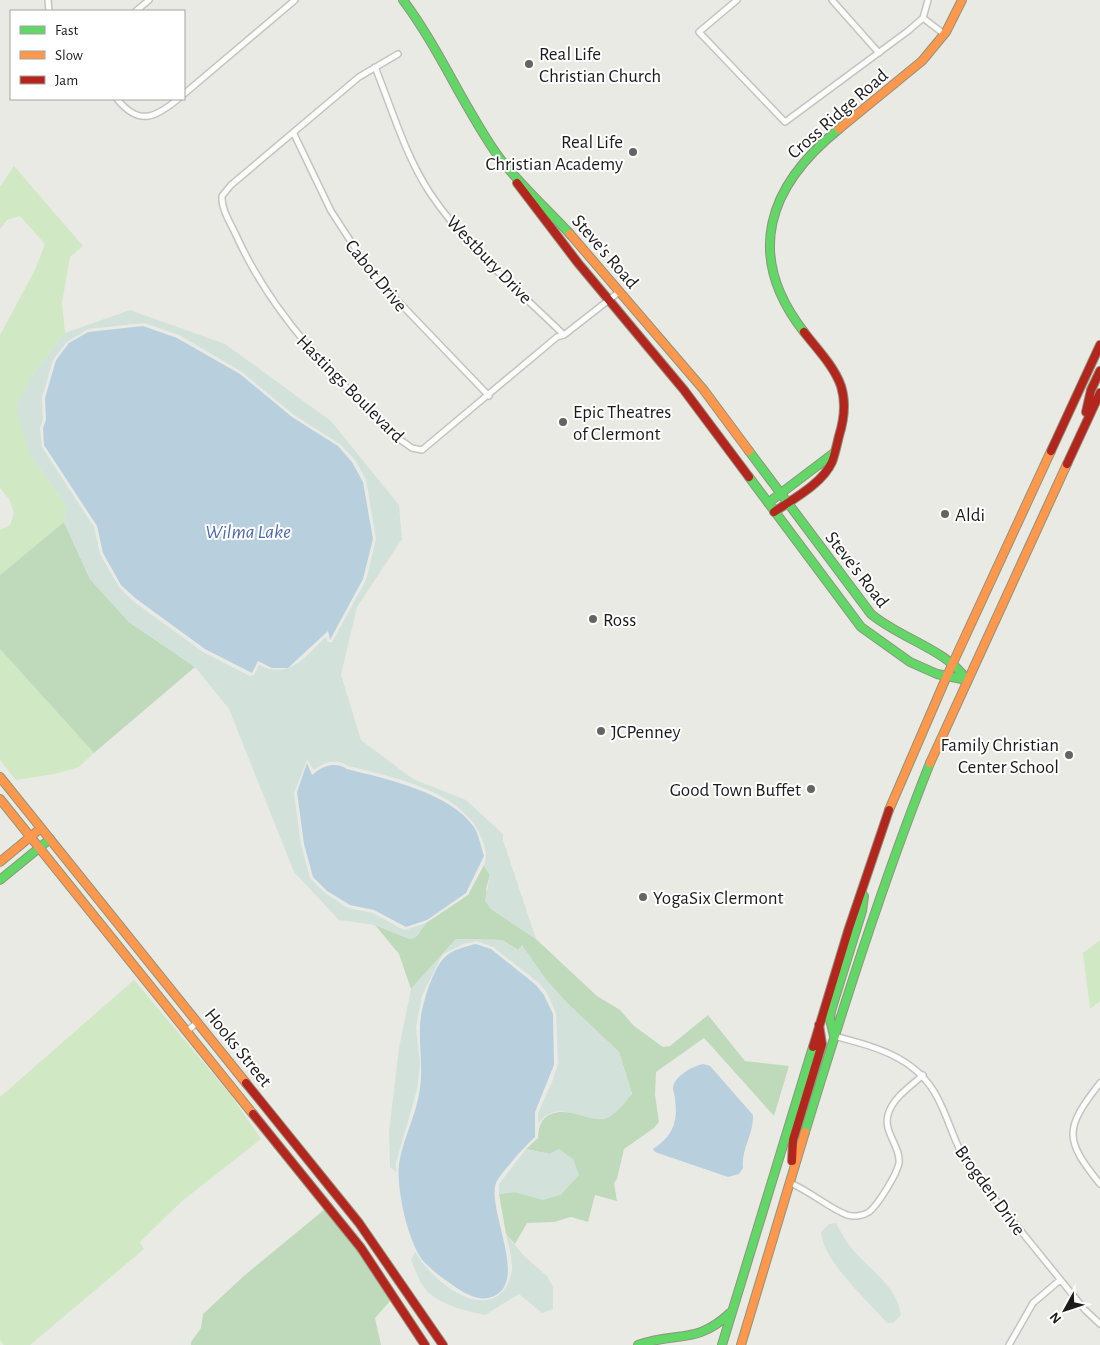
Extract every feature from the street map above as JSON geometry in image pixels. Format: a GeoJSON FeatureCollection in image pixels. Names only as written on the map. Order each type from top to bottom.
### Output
{"type":"FeatureCollection","features":[{"type":"Feature","properties":{"kind":"main road","name":"Steve's Road"},"geometry":{"type":"LineString","coordinates":[[403,0],[428,35],[470,112],[497,155],[572,236],[703,389],[871,615],[900,636],[953,662],[967,680]]}},
{"type":"Feature","properties":{"kind":"main road","name":"Cross Ridge Road"},"geometry":{"type":"LineString","coordinates":[[774,512],[823,473],[832,462],[844,427],[843,396],[834,368],[792,315],[776,284],[772,265],[770,238],[776,207],[799,166],[900,80],[944,34],[962,0]]}},
{"type":"Feature","properties":{"kind":"main road","name":"Steve's Road"},"geometry":{"type":"LineString","coordinates":[[513,174],[515,180],[572,256],[684,390],[861,627],[887,649],[946,678],[967,680]]}},
{"type":"Feature","properties":{"kind":"main road"},"geometry":{"type":"LineString","coordinates":[[722,1345],[819,1024],[868,870],[890,808],[953,662],[1100,345]]}},
{"type":"Feature","properties":{"kind":"main road"},"geometry":{"type":"LineString","coordinates":[[1081,435],[1091,390],[1100,371]]}},
{"type":"Feature","properties":{"kind":"main road"},"geometry":{"type":"LineString","coordinates":[[741,1345],[834,1036],[898,843],[967,680],[1100,393]]}},
{"type":"Feature","properties":{"kind":"main road"},"geometry":{"type":"LineString","coordinates":[[768,503],[834,453]]}},
{"type":"Feature","properties":{"kind":"main road","name":"Hooks Street"},"geometry":{"type":"LineString","coordinates":[[0,777],[359,1223],[443,1345]]}},
{"type":"Feature","properties":{"kind":"main road","name":"Hooks Street"},"geometry":{"type":"LineString","coordinates":[[0,800],[361,1248],[425,1345]]}},
{"type":"Feature","properties":{"kind":"main road"},"geometry":{"type":"LineString","coordinates":[[0,862],[41,828]]}},
{"type":"Feature","properties":{"kind":"main road"},"geometry":{"type":"LineString","coordinates":[[0,880],[50,839]]}},
{"type":"Feature","properties":{"kind":"main road"},"geometry":{"type":"LineString","coordinates":[[834,1036],[830,1019],[831,1011],[862,911],[868,870]]}},
{"type":"Feature","properties":{"kind":"main road"},"geometry":{"type":"LineString","coordinates":[[790,1181],[793,1140],[822,1044],[822,1032],[819,1024]]}},
{"type":"Feature","properties":{"kind":"main road"},"geometry":{"type":"LineString","coordinates":[[761,1215],[767,1235],[768,1252]]}},
{"type":"Feature","properties":{"kind":"main road"},"geometry":{"type":"LineString","coordinates":[[638,1345],[654,1340],[702,1334],[719,1325],[732,1311]]}},
{"type":"Feature","properties":{"kind":"street"},"geometry":{"type":"LineString","coordinates":[[137,10],[149,0]]}},
{"type":"Feature","properties":{"kind":"street"},"geometry":{"type":"LineString","coordinates":[[185,93],[295,0]]}},
{"type":"Feature","properties":{"kind":"street"},"geometry":{"type":"LineString","coordinates":[[737,0],[700,32],[785,122],[908,32],[922,18],[928,0]]}},
{"type":"Feature","properties":{"kind":"street"},"geometry":{"type":"LineString","coordinates":[[832,0],[879,53]]}},
{"type":"Feature","properties":{"kind":"street"},"geometry":{"type":"LineString","coordinates":[[922,18],[944,34]]}},
{"type":"Feature","properties":{"kind":"street"},"geometry":{"type":"LineString","coordinates":[[294,134],[359,77],[398,54]]}},
{"type":"Feature","properties":{"kind":"street","name":"Westbury Drive"},"geometry":{"type":"LineString","coordinates":[[376,67],[404,141],[430,192],[458,231],[564,335]]}},
{"type":"Feature","properties":{"kind":"street"},"geometry":{"type":"LineString","coordinates":[[118,100],[131,112],[144,117],[161,112],[177,100]]}},
{"type":"Feature","properties":{"kind":"street","name":"Hastings Boulevard"},"geometry":{"type":"LineString","coordinates":[[294,134],[224,192],[223,206],[246,256],[275,306],[336,378],[402,441],[412,448],[422,450],[489,396],[557,337],[564,335],[619,292]]}},
{"type":"Feature","properties":{"kind":"street","name":"Cabot Drive"},"geometry":{"type":"LineString","coordinates":[[294,134],[331,210],[372,274],[489,396]]}},
{"type":"Feature","properties":{"kind":"street"},"geometry":{"type":"LineString","coordinates":[[187,1031],[198,1022]]}},
{"type":"Feature","properties":{"kind":"street","name":"Brogden Drive"},"geometry":{"type":"LineString","coordinates":[[834,1036],[895,1054],[923,1076],[937,1096],[955,1142],[969,1167],[1085,1310],[1100,1324]]}},
{"type":"Feature","properties":{"kind":"street"},"geometry":{"type":"LineString","coordinates":[[790,1181],[848,1215],[859,1216],[868,1213],[876,1204],[896,1171],[899,1161],[887,1128],[887,1116],[892,1104],[923,1076]]}},
{"type":"Feature","properties":{"kind":"street"},"geometry":{"type":"LineString","coordinates":[[1100,1083],[1077,1118],[1073,1135],[1080,1159],[1100,1184]]}},
{"type":"Feature","properties":{"kind":"street"},"geometry":{"type":"LineString","coordinates":[[1009,1345],[1033,1304],[1060,1280]]}},
{"type":"Feature","properties":{"kind":"green space"},"geometry":{"type":"Polygon","coordinates":[[[14,166],[83,246],[70,257],[62,303],[65,333],[31,377],[30,454],[67,507],[64,522],[0,575],[0,530],[10,525],[14,513],[9,499],[0,488],[0,335],[35,270],[45,244],[20,216],[7,220],[0,229],[0,187],[14,166]]]}},
{"type":"Feature","properties":{"kind":"green space"},"geometry":{"type":"Polygon","coordinates":[[[64,522],[90,579],[129,622],[195,667],[94,753],[0,649],[0,575],[64,522]]]}},
{"type":"Feature","properties":{"kind":"green space"},"geometry":{"type":"Polygon","coordinates":[[[0,649],[94,753],[79,767],[54,774],[16,780],[0,760],[0,649]]]}},
{"type":"Feature","properties":{"kind":"green space"},"geometry":{"type":"Polygon","coordinates":[[[484,865],[490,875],[486,889],[490,908],[536,939],[597,996],[620,1010],[634,1026],[663,1047],[670,1046],[708,1015],[745,1061],[789,1066],[774,1116],[704,1038],[656,1072],[655,1095],[659,1122],[654,1128],[624,1149],[617,1179],[614,1183],[617,1201],[595,1195],[588,1222],[571,1217],[554,1222],[527,1223],[515,1244],[506,1234],[499,1194],[514,1192],[560,1195],[578,1176],[573,1159],[526,1149],[538,1138],[540,1126],[545,1118],[561,1112],[603,1119],[632,1094],[619,1052],[568,1004],[547,981],[522,946],[518,950],[502,940],[456,939],[411,989],[399,954],[375,925],[410,939],[417,936],[426,923],[468,895],[484,865]]]}},
{"type":"Feature","properties":{"kind":"green space"},"geometry":{"type":"Polygon","coordinates":[[[1100,940],[1100,1001],[1090,1009],[1083,953],[1100,940]]]}},
{"type":"Feature","properties":{"kind":"green space"},"geometry":{"type":"Polygon","coordinates":[[[134,980],[229,1093],[261,1139],[182,1201],[140,1242],[144,1249],[30,1345],[4,1345],[0,1340],[0,1097],[134,980]]]}},
{"type":"Feature","properties":{"kind":"green space"},"geometry":{"type":"Polygon","coordinates":[[[325,1209],[358,1250],[391,1300],[375,1318],[381,1345],[191,1345],[191,1342],[201,1328],[203,1314],[245,1275],[325,1209]]]}},
{"type":"Feature","properties":{"kind":"shaded area"},"geometry":{"type":"Polygon","coordinates":[[[130,310],[225,344],[331,421],[399,505],[402,539],[357,607],[341,675],[361,740],[413,779],[466,800],[503,834],[503,840],[536,939],[490,908],[485,901],[490,875],[484,865],[486,858],[485,849],[473,823],[460,809],[444,798],[405,781],[339,762],[326,763],[314,770],[307,760],[294,793],[301,844],[310,878],[325,893],[348,908],[373,913],[404,930],[426,923],[417,936],[410,939],[375,925],[339,920],[294,872],[229,709],[195,667],[129,622],[90,579],[64,522],[67,507],[30,454],[16,408],[31,377],[65,333],[130,310]],[[144,323],[88,329],[67,342],[53,360],[42,398],[43,420],[40,428],[42,447],[94,527],[100,554],[119,587],[133,601],[203,652],[250,676],[254,675],[259,665],[279,670],[288,668],[303,659],[326,637],[327,642],[332,642],[366,580],[376,539],[366,480],[355,460],[340,444],[294,415],[242,372],[179,335],[144,323]]]}},
{"type":"Feature","properties":{"kind":"shaded area"},"geometry":{"type":"Polygon","coordinates":[[[456,939],[502,940],[518,950],[522,945],[547,981],[568,1004],[619,1052],[632,1094],[619,1109],[607,1118],[595,1119],[569,1112],[561,1112],[545,1116],[538,1124],[538,1113],[558,1064],[556,1013],[547,993],[539,983],[493,947],[477,941],[463,944],[442,955],[422,996],[416,1027],[420,1065],[417,1090],[396,1163],[396,1172],[390,1167],[389,1132],[399,1048],[411,989],[456,939]]]}},
{"type":"Feature","properties":{"kind":"shaded area"},"geometry":{"type":"Polygon","coordinates":[[[526,1149],[549,1154],[559,1149],[573,1159],[579,1175],[560,1195],[543,1200],[514,1192],[499,1194],[499,1184],[526,1149]]]}},
{"type":"Feature","properties":{"kind":"shaded area"},"geometry":{"type":"Polygon","coordinates":[[[836,1223],[850,1247],[889,1287],[895,1296],[901,1315],[893,1323],[887,1323],[848,1280],[829,1255],[823,1243],[821,1232],[829,1224],[836,1223]]]}},
{"type":"Feature","properties":{"kind":"shaded area"},"geometry":{"type":"Polygon","coordinates":[[[506,1234],[524,1256],[547,1276],[553,1287],[553,1309],[542,1313],[519,1294],[485,1315],[456,1308],[442,1302],[427,1291],[411,1260],[415,1252],[442,1282],[466,1297],[479,1300],[491,1299],[504,1290],[511,1274],[511,1260],[506,1234]]]}},
{"type":"Feature","properties":{"kind":"water","name":"Wilma Lake"},"geometry":{"type":"Polygon","coordinates":[[[143,326],[177,338],[240,374],[292,417],[338,446],[352,462],[363,482],[373,539],[363,579],[330,640],[328,631],[288,668],[272,668],[258,661],[252,673],[205,649],[135,598],[121,585],[103,553],[97,526],[44,445],[45,398],[56,360],[69,343],[88,332],[143,326]]]}},
{"type":"Feature","properties":{"kind":"water"},"geometry":{"type":"Polygon","coordinates":[[[307,763],[312,775],[324,767],[338,765],[416,789],[433,796],[463,815],[476,830],[484,856],[466,893],[427,920],[406,927],[374,910],[350,905],[327,891],[313,877],[304,844],[297,792],[307,763]]]}},
{"type":"Feature","properties":{"kind":"water"},"geometry":{"type":"Polygon","coordinates":[[[476,944],[491,949],[536,985],[544,995],[553,1014],[554,1065],[535,1112],[535,1137],[496,1183],[497,1211],[508,1264],[507,1280],[501,1291],[488,1298],[477,1298],[461,1291],[438,1275],[424,1262],[408,1229],[399,1187],[401,1154],[420,1088],[420,1035],[424,1001],[431,980],[445,957],[455,950],[476,944]]]}},
{"type":"Feature","properties":{"kind":"water"},"geometry":{"type":"Polygon","coordinates":[[[703,1064],[710,1066],[753,1115],[752,1129],[744,1154],[743,1168],[739,1174],[728,1177],[655,1152],[653,1149],[670,1134],[675,1122],[674,1084],[685,1072],[703,1064]]]}},
{"type":"Feature","properties":{"kind":"traffic: fast"},"geometry":{"type":"LineString","coordinates":[[403,0],[428,37],[472,115],[503,163],[570,234]]}},
{"type":"Feature","properties":{"kind":"traffic: fast"},"geometry":{"type":"LineString","coordinates":[[804,332],[785,304],[774,276],[770,249],[772,223],[781,198],[795,174],[815,151],[839,129]]}},
{"type":"Feature","properties":{"kind":"traffic: fast"},"geometry":{"type":"LineString","coordinates":[[749,451],[871,614],[947,660],[967,680]]}},
{"type":"Feature","properties":{"kind":"traffic: fast"},"geometry":{"type":"LineString","coordinates":[[768,503],[834,453]]}},
{"type":"Feature","properties":{"kind":"traffic: fast"},"geometry":{"type":"LineString","coordinates":[[749,477],[861,627],[910,662],[937,674],[967,680]]}},
{"type":"Feature","properties":{"kind":"traffic: fast"},"geometry":{"type":"LineString","coordinates":[[805,1132],[879,900],[930,763]]}},
{"type":"Feature","properties":{"kind":"traffic: fast"},"geometry":{"type":"LineString","coordinates":[[0,880],[50,839]]}},
{"type":"Feature","properties":{"kind":"traffic: fast"},"geometry":{"type":"LineString","coordinates":[[834,1036],[830,1019],[831,1011],[862,911],[864,896]]}},
{"type":"Feature","properties":{"kind":"traffic: fast"},"geometry":{"type":"LineString","coordinates":[[722,1345],[813,1047]]}},
{"type":"Feature","properties":{"kind":"traffic: fast"},"geometry":{"type":"LineString","coordinates":[[638,1345],[707,1330],[730,1313]]}},
{"type":"Feature","properties":{"kind":"traffic: slow"},"geometry":{"type":"LineString","coordinates":[[839,129],[922,61],[946,32],[962,0]]}},
{"type":"Feature","properties":{"kind":"traffic: slow"},"geometry":{"type":"LineString","coordinates":[[570,234],[703,389],[749,451]]}},
{"type":"Feature","properties":{"kind":"traffic: slow"},"geometry":{"type":"LineString","coordinates":[[889,810],[946,678],[1051,451]]}},
{"type":"Feature","properties":{"kind":"traffic: slow"},"geometry":{"type":"LineString","coordinates":[[930,763],[1067,464]]}},
{"type":"Feature","properties":{"kind":"traffic: slow"},"geometry":{"type":"LineString","coordinates":[[0,777],[246,1083]]}},
{"type":"Feature","properties":{"kind":"traffic: slow"},"geometry":{"type":"LineString","coordinates":[[0,799],[253,1114]]}},
{"type":"Feature","properties":{"kind":"traffic: slow"},"geometry":{"type":"LineString","coordinates":[[0,862],[41,828]]}},
{"type":"Feature","properties":{"kind":"traffic: slow"},"geometry":{"type":"LineString","coordinates":[[741,1345],[805,1132]]}},
{"type":"Feature","properties":{"kind":"traffic: jam"},"geometry":{"type":"LineString","coordinates":[[517,183],[578,263],[684,390],[749,477]]}},
{"type":"Feature","properties":{"kind":"traffic: jam"},"geometry":{"type":"LineString","coordinates":[[774,512],[814,484],[827,470],[833,459],[842,424],[844,405],[841,386],[830,365],[804,332]]}},
{"type":"Feature","properties":{"kind":"traffic: jam"},"geometry":{"type":"LineString","coordinates":[[1051,451],[1100,345]]}},
{"type":"Feature","properties":{"kind":"traffic: jam"},"geometry":{"type":"LineString","coordinates":[[1086,412],[1091,390],[1100,371]]}},
{"type":"Feature","properties":{"kind":"traffic: jam"},"geometry":{"type":"LineString","coordinates":[[1067,464],[1100,393]]}},
{"type":"Feature","properties":{"kind":"traffic: jam"},"geometry":{"type":"LineString","coordinates":[[813,1047],[849,928],[889,810]]}},
{"type":"Feature","properties":{"kind":"traffic: jam"},"geometry":{"type":"LineString","coordinates":[[792,1161],[793,1140],[822,1044],[819,1025]]}},
{"type":"Feature","properties":{"kind":"traffic: jam"},"geometry":{"type":"LineString","coordinates":[[246,1083],[359,1223],[443,1345]]}},
{"type":"Feature","properties":{"kind":"traffic: jam"},"geometry":{"type":"LineString","coordinates":[[253,1114],[361,1248],[425,1345]]}},
{"type":"Feature","properties":{"kind":"place","name":"Real Life Christian Church"},"geometry":{"type":"Point","coordinates":[529,64]}},
{"type":"Feature","properties":{"kind":"place","name":"Real Life Christian Academy"},"geometry":{"type":"Point","coordinates":[633,152]}},
{"type":"Feature","properties":{"kind":"place","name":"Epic Theatres of Clermont"},"geometry":{"type":"Point","coordinates":[563,422]}},
{"type":"Feature","properties":{"kind":"place","name":"Aldi"},"geometry":{"type":"Point","coordinates":[945,514]}},
{"type":"Feature","properties":{"kind":"place","name":"Ross"},"geometry":{"type":"Point","coordinates":[593,619]}},
{"type":"Feature","properties":{"kind":"place","name":"JCPenney"},"geometry":{"type":"Point","coordinates":[601,731]}},
{"type":"Feature","properties":{"kind":"place","name":"Family Christian Center School"},"geometry":{"type":"Point","coordinates":[1069,755]}},
{"type":"Feature","properties":{"kind":"place","name":"Good Town Buffet"},"geometry":{"type":"Point","coordinates":[811,789]}},
{"type":"Feature","properties":{"kind":"place","name":"YogaSix Clermont"},"geometry":{"type":"Point","coordinates":[643,897]}}]}
